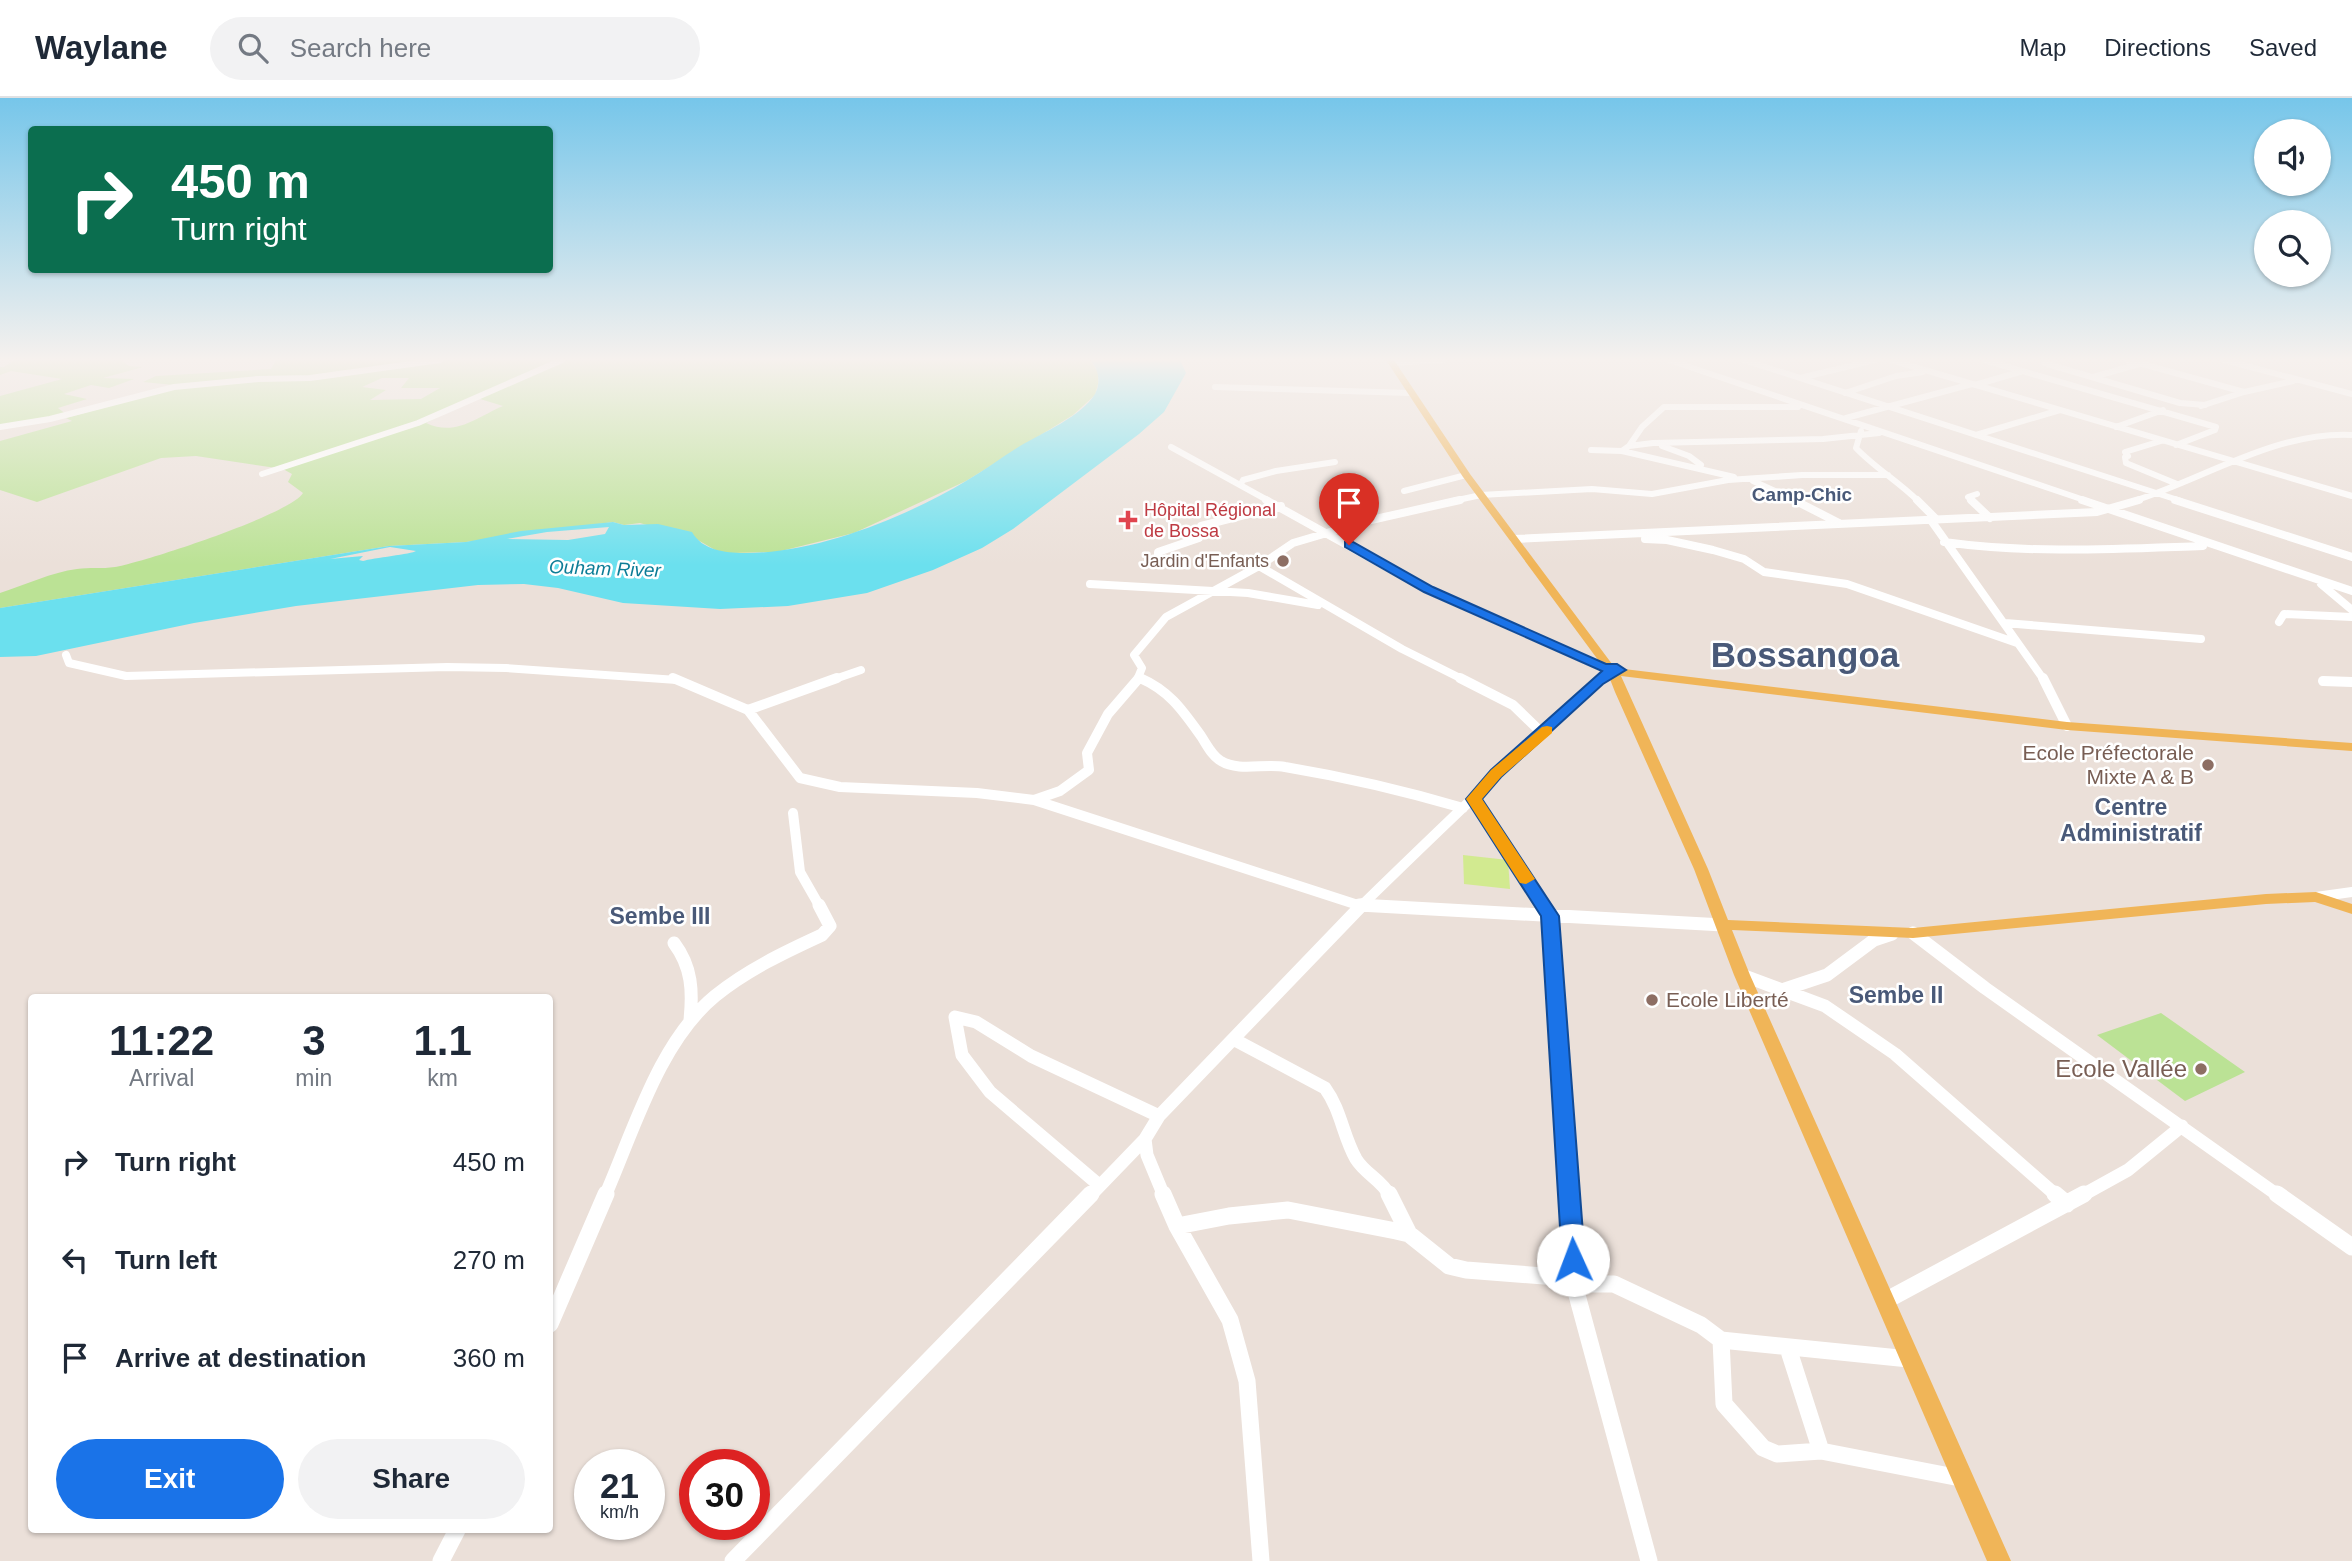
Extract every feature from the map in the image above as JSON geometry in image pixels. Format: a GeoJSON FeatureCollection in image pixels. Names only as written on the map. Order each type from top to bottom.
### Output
{"type":"FeatureCollection","features":[{"type":"Feature","properties":{"kind":"main road"},"geometry":{"type":"LineString","coordinates":[[1435,428],[1466,475],[1611,671],[1701,869],[1742,975],[1960,1478],[1999,1561]]}},
{"type":"Feature","properties":{"kind":"main road"},"geometry":{"type":"LineString","coordinates":[[1611,671],[2067,726],[2352,747]]}},
{"type":"Feature","properties":{"kind":"main road"},"geometry":{"type":"LineString","coordinates":[[1723,925],[1905,933],[2201,903],[2316,897],[2352,909]]}},
{"type":"Feature","properties":{"kind":"street"},"geometry":{"type":"LineString","coordinates":[[262,474],[402,428]]}},
{"type":"Feature","properties":{"kind":"street"},"geometry":{"type":"LineString","coordinates":[[1622,451],[1629,446],[1641,428]]}},
{"type":"Feature","properties":{"kind":"street"},"geometry":{"type":"LineString","coordinates":[[1863,428],[1856,447],[1872,465],[1900,483],[1933,519],[1944,542],[2048,685],[2067,726]]}},
{"type":"Feature","properties":{"kind":"street"},"geometry":{"type":"LineString","coordinates":[[1871,428],[2352,591]]}},
{"type":"Feature","properties":{"kind":"street"},"geometry":{"type":"LineString","coordinates":[[1954,428],[2352,557]]}},
{"type":"Feature","properties":{"kind":"street"},"geometry":{"type":"LineString","coordinates":[[1975,435],[1998,428]]}},
{"type":"Feature","properties":{"kind":"street"},"geometry":{"type":"LineString","coordinates":[[2120,428],[2352,496]]}},
{"type":"Feature","properties":{"kind":"street"},"geometry":{"type":"LineString","coordinates":[[2176,445],[2216,428]]}},
{"type":"Feature","properties":{"kind":"street"},"geometry":{"type":"LineString","coordinates":[[1629,446],[1653,443],[1823,439],[1882,432]]}},
{"type":"Feature","properties":{"kind":"street"},"geometry":{"type":"LineString","coordinates":[[1514,539],[2076,514],[2108,509],[2285,443],[2316,435],[2352,435]]}},
{"type":"Feature","properties":{"kind":"street"},"geometry":{"type":"LineString","coordinates":[[2162,441],[2125,452],[2128,456],[2124,457],[2126,463],[2177,484]]}},
{"type":"Feature","properties":{"kind":"street"},"geometry":{"type":"LineString","coordinates":[[1653,443],[1689,456],[1708,470]]}},
{"type":"Feature","properties":{"kind":"street"},"geometry":{"type":"LineString","coordinates":[[733,1561],[1145,1139],[1159,1116],[1236,1040],[1361,906],[1474,799],[1496,774],[1611,671],[1429,590],[1327,531],[1171,447]]}},
{"type":"Feature","properties":{"kind":"street"},"geometry":{"type":"LineString","coordinates":[[1591,450],[1622,451],[1765,485],[1842,524]]}},
{"type":"Feature","properties":{"kind":"street"},"geometry":{"type":"LineString","coordinates":[[1241,484],[1243,480],[1276,471],[1335,462]]}},
{"type":"Feature","properties":{"kind":"street"},"geometry":{"type":"LineString","coordinates":[[1404,491],[1466,475]]}},
{"type":"Feature","properties":{"kind":"street"},"geometry":{"type":"LineString","coordinates":[[1034,800],[1060,791],[1089,770],[1087,753],[1108,714],[1139,678],[1142,668],[1134,655],[1166,617],[1259,566],[1293,543],[1327,531],[1481,495],[1592,489],[1652,494],[1740,479],[1802,475],[1888,475]]}},
{"type":"Feature","properties":{"kind":"street"},"geometry":{"type":"LineString","coordinates":[[1977,494],[1968,497],[1990,517]]}},
{"type":"Feature","properties":{"kind":"street"},"geometry":{"type":"LineString","coordinates":[[1166,562],[1157,557],[1158,552],[1199,538],[1201,527],[1281,506]]}},
{"type":"Feature","properties":{"kind":"street"},"geometry":{"type":"LineString","coordinates":[[1600,535],[1667,540],[1744,559],[1765,572],[1847,584],[2017,643]]}},
{"type":"Feature","properties":{"kind":"street"},"geometry":{"type":"LineString","coordinates":[[1944,542],[1993,549],[2065,551],[2216,546]]}},
{"type":"Feature","properties":{"kind":"street"},"geometry":{"type":"LineString","coordinates":[[1259,566],[1402,649],[1513,705],[1543,734]]}},
{"type":"Feature","properties":{"kind":"street"},"geometry":{"type":"LineString","coordinates":[[2316,580],[2352,610]]}},
{"type":"Feature","properties":{"kind":"street"},"geometry":{"type":"LineString","coordinates":[[1090,584],[1211,591],[1296,600],[1330,609]]}},
{"type":"Feature","properties":{"kind":"street"},"geometry":{"type":"LineString","coordinates":[[2279,622],[2284,614],[2352,617]]}},
{"type":"Feature","properties":{"kind":"street"},"geometry":{"type":"LineString","coordinates":[[2005,623],[2201,639]]}},
{"type":"Feature","properties":{"kind":"street"},"geometry":{"type":"LineString","coordinates":[[66,655],[69,663],[126,676],[447,667],[657,676],[696,686],[748,710],[800,778],[808,781],[851,788],[999,793],[1034,800],[1361,906],[1723,925]]}},
{"type":"Feature","properties":{"kind":"street"},"geometry":{"type":"LineString","coordinates":[[748,710],[860,670]]}},
{"type":"Feature","properties":{"kind":"street"},"geometry":{"type":"LineString","coordinates":[[1139,678],[1156,685],[1175,699],[1213,754],[1222,762],[1237,766],[1281,766],[1415,794],[1463,808]]}},
{"type":"Feature","properties":{"kind":"street"},"geometry":{"type":"LineString","coordinates":[[2323,681],[2352,682]]}},
{"type":"Feature","properties":{"kind":"street"},"geometry":{"type":"LineString","coordinates":[[1474,799],[1550,916],[1570,1185],[1574,1284],[1649,1561]]}},
{"type":"Feature","properties":{"kind":"street"},"geometry":{"type":"LineString","coordinates":[[553,1317],[666,1055],[678,1033],[723,987],[757,966],[822,934],[830,926],[800,872],[793,813]]}},
{"type":"Feature","properties":{"kind":"street"},"geometry":{"type":"LineString","coordinates":[[2316,897],[2352,892]]}},
{"type":"Feature","properties":{"kind":"street"},"geometry":{"type":"LineString","coordinates":[[1784,989],[1814,983],[1854,958],[1858,951],[1881,935],[1905,933],[2352,1247]]}},
{"type":"Feature","properties":{"kind":"street"},"geometry":{"type":"LineString","coordinates":[[674,943],[686,958],[693,990],[690,1020]]}},
{"type":"Feature","properties":{"kind":"street"},"geometry":{"type":"LineString","coordinates":[[1742,975],[1825,1006],[1895,1054],[2067,1204]]}},
{"type":"Feature","properties":{"kind":"street"},"geometry":{"type":"LineString","coordinates":[[1100,1185],[990,1092],[962,1055],[955,1017],[970,1018],[1031,1056],[1123,1096],[1159,1116]]}},
{"type":"Feature","properties":{"kind":"street"},"geometry":{"type":"LineString","coordinates":[[1236,1040],[1325,1088],[1334,1100],[1357,1161],[1384,1184],[1409,1234],[1449,1266],[1466,1270],[1557,1277],[1574,1284],[1614,1284],[1701,1325],[1721,1340],[1909,1359]]}},
{"type":"Feature","properties":{"kind":"street"},"geometry":{"type":"LineString","coordinates":[[1885,1301],[2128,1170],[2182,1126]]}},
{"type":"Feature","properties":{"kind":"street"},"geometry":{"type":"LineString","coordinates":[[1145,1139],[1147,1154],[1177,1226],[1230,1320],[1247,1381],[1261,1561]]}},
{"type":"Feature","properties":{"kind":"street"},"geometry":{"type":"LineString","coordinates":[[1177,1226],[1229,1216],[1288,1210],[1409,1234]]}},
{"type":"Feature","properties":{"kind":"street"},"geometry":{"type":"LineString","coordinates":[[1721,1340],[1724,1404],[1763,1448],[1777,1454],[1821,1451],[1960,1478]]}},
{"type":"Feature","properties":{"kind":"street"},"geometry":{"type":"LineString","coordinates":[[1788,1348],[1821,1451]]}},
{"type":"Feature","properties":{"kind":"street"},"geometry":{"type":"LineString","coordinates":[[441,1561],[455,1533]]}},
{"type":"Feature","properties":{"kind":"green space"},"geometry":{"type":"Polygon","coordinates":[[[46,428],[1051,428],[966,481],[854,533],[777,552],[717,551],[696,539],[640,523],[624,525],[613,522],[466,542],[389,546],[0,608],[0,593],[58,573],[82,568],[115,567],[184,547],[273,513],[303,493],[288,482],[292,474],[283,469],[196,456],[161,458],[37,502],[0,490],[0,441],[46,428]]]}},
{"type":"Feature","properties":{"kind":"green space"},"geometry":{"type":"Polygon","coordinates":[[[1463,855],[1508,860],[1510,889],[1464,884],[1463,855]]]}},
{"type":"Feature","properties":{"kind":"green space"},"geometry":{"type":"Polygon","coordinates":[[[2161,1013],[2245,1072],[2185,1101],[2097,1035],[2161,1013]]]}},
{"type":"Feature","properties":{"kind":"water","name":"Ouham River"},"geometry":{"type":"Polygon","coordinates":[[[1146,428],[1013,529],[982,548],[933,570],[867,593],[788,606],[720,609],[623,603],[558,588],[524,584],[478,585],[296,606],[194,623],[36,656],[0,657],[0,608],[389,546],[466,542],[521,531],[613,522],[624,525],[658,524],[692,532],[708,547],[729,552],[771,552],[800,547],[859,531],[916,508],[1050,430],[1146,428]],[[609,527],[547,532],[507,539],[568,540],[605,534],[609,527]],[[390,547],[330,559],[363,556],[359,560],[363,561],[416,551],[390,547]]]}},
{"type":"Feature","properties":{"kind":"slow traffic"},"geometry":{"type":"LineString","coordinates":[[1526,879],[1474,799],[1496,774],[1547,730]]}},
{"type":"Feature","properties":{"kind":"place","name":"Hôpital Régional de Bossa"},"geometry":{"type":"Point","coordinates":[1128,520]}},
{"type":"Feature","properties":{"kind":"place","name":"Jardin d'Enfants"},"geometry":{"type":"Point","coordinates":[1283,561]}},
{"type":"Feature","properties":{"kind":"place","name":"Ecole Préfectorale Mixte A & B"},"geometry":{"type":"Point","coordinates":[2208,765]}},
{"type":"Feature","properties":{"kind":"place","name":"Ecole Liberté"},"geometry":{"type":"Point","coordinates":[1652,1000]}},
{"type":"Feature","properties":{"kind":"place","name":"Ecole Vallée"},"geometry":{"type":"Point","coordinates":[2201,1069]}},
{"type":"Feature","properties":{"kind":"district","name":"Camp-Chic"},"geometry":{"type":"Point","coordinates":[1802,494]}},
{"type":"Feature","properties":{"kind":"district","name":"Bossangoa"},"geometry":{"type":"Point","coordinates":[1805,655]}},
{"type":"Feature","properties":{"kind":"district","name":"Centre Administratif"},"geometry":{"type":"Point","coordinates":[2131,820]}},
{"type":"Feature","properties":{"kind":"district","name":"Sembe III"},"geometry":{"type":"Point","coordinates":[660,916]}},
{"type":"Feature","properties":{"kind":"district","name":"Sembe II"},"geometry":{"type":"Point","coordinates":[1896,995]}},
{"type":"Feature","properties":{"kind":"route"},"geometry":{"type":"LineString","coordinates":[[1349,545],[1429,590],[1604,668],[1612,666],[1619,670],[1614,674],[1608,673],[1496,774],[1474,799],[1550,916],[1573,1260]]}}]}
